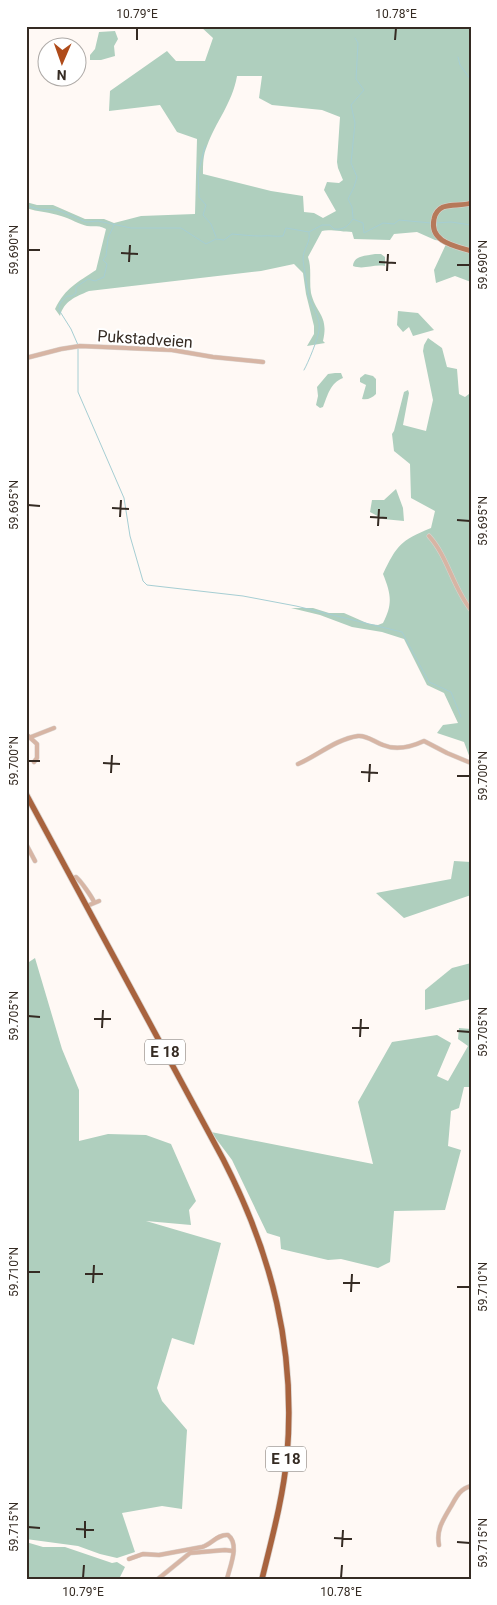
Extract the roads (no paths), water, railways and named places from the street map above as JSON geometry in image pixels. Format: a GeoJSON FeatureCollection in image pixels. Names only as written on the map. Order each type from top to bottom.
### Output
{"type":"FeatureCollection","features":[{"type":"Feature","properties":{"kind":"highway","name":"E 18"},"geometry":{"type":"LineString","coordinates":[[26,794],[240,1193],[257,1233],[270,1275],[280,1315],[286,1356],[288,1434],[280,1500],[262,1579]]}},
{"type":"Feature","properties":{"kind":"main road"},"geometry":{"type":"LineString","coordinates":[[471,203],[444,207],[436,212],[433,226],[437,235],[444,242],[471,251]]}},
{"type":"Feature","properties":{"kind":"street","name":"Pukstadveien"},"geometry":{"type":"LineString","coordinates":[[26,358],[79,346],[172,350],[213,357],[263,362]]}},
{"type":"Feature","properties":{"kind":"street"},"geometry":{"type":"LineString","coordinates":[[428,536],[441,552],[460,594],[471,610]]}},
{"type":"Feature","properties":{"kind":"street"},"geometry":{"type":"LineString","coordinates":[[34,762],[37,746],[28,736],[54,728]]}},
{"type":"Feature","properties":{"kind":"street"},"geometry":{"type":"LineString","coordinates":[[298,764],[340,742],[364,736],[384,745],[397,748],[403,748],[424,741],[471,763]]}},
{"type":"Feature","properties":{"kind":"street"},"geometry":{"type":"LineString","coordinates":[[26,844],[35,861]]}},
{"type":"Feature","properties":{"kind":"street"},"geometry":{"type":"LineString","coordinates":[[72,879],[78,878],[84,890],[91,896],[94,902]]}},
{"type":"Feature","properties":{"kind":"street"},"geometry":{"type":"LineString","coordinates":[[87,906],[99,901]]}},
{"type":"Feature","properties":{"kind":"street"},"geometry":{"type":"LineString","coordinates":[[439,1545],[438,1533],[443,1518],[460,1492],[471,1486]]}},
{"type":"Feature","properties":{"kind":"street"},"geometry":{"type":"LineString","coordinates":[[129,1559],[143,1554],[159,1555],[208,1546],[224,1534],[233,1540],[233,1551],[227,1579]]}},
{"type":"Feature","properties":{"kind":"street"},"geometry":{"type":"LineString","coordinates":[[158,1579],[190,1552],[233,1551]]}},
{"type":"Feature","properties":{"kind":"waterway"},"geometry":{"type":"LineString","coordinates":[[353,218],[352,207],[348,199],[357,177],[351,163],[355,123],[351,105],[364,90],[356,79],[358,43],[355,38]]}},
{"type":"Feature","properties":{"kind":"waterway"},"geometry":{"type":"LineString","coordinates":[[458,57],[460,65],[471,80]]}},
{"type":"Feature","properties":{"kind":"waterway"},"geometry":{"type":"LineString","coordinates":[[205,146],[198,174],[199,197],[206,205],[203,215],[211,224],[216,237]]}},
{"type":"Feature","properties":{"kind":"waterway"},"geometry":{"type":"LineString","coordinates":[[26,205],[38,209],[58,210],[86,222],[98,221],[131,228],[181,228],[206,244],[216,239],[224,240],[232,234],[283,236],[286,228],[309,232],[322,225],[330,225],[334,229],[340,229],[347,226],[353,219],[363,223],[364,233],[383,223],[394,224],[399,220],[431,223]]}},
{"type":"Feature","properties":{"kind":"waterway"},"geometry":{"type":"LineString","coordinates":[[435,223],[451,222],[471,225]]}},
{"type":"Feature","properties":{"kind":"waterway"},"geometry":{"type":"LineString","coordinates":[[78,345],[59,310],[60,303],[67,296],[72,296],[76,293],[76,287],[88,279],[95,281],[104,277],[107,264],[103,260],[106,256],[108,238],[114,225]]}},
{"type":"Feature","properties":{"kind":"waterway"},"geometry":{"type":"LineString","coordinates":[[304,370],[315,345],[319,326],[318,318],[309,297],[303,259],[309,233]]}},
{"type":"Feature","properties":{"kind":"waterway"},"geometry":{"type":"LineString","coordinates":[[78,349],[78,392],[124,498],[130,536],[143,581],[147,585],[243,596],[296,606],[402,632],[429,682],[451,692],[461,717]]}}]}
